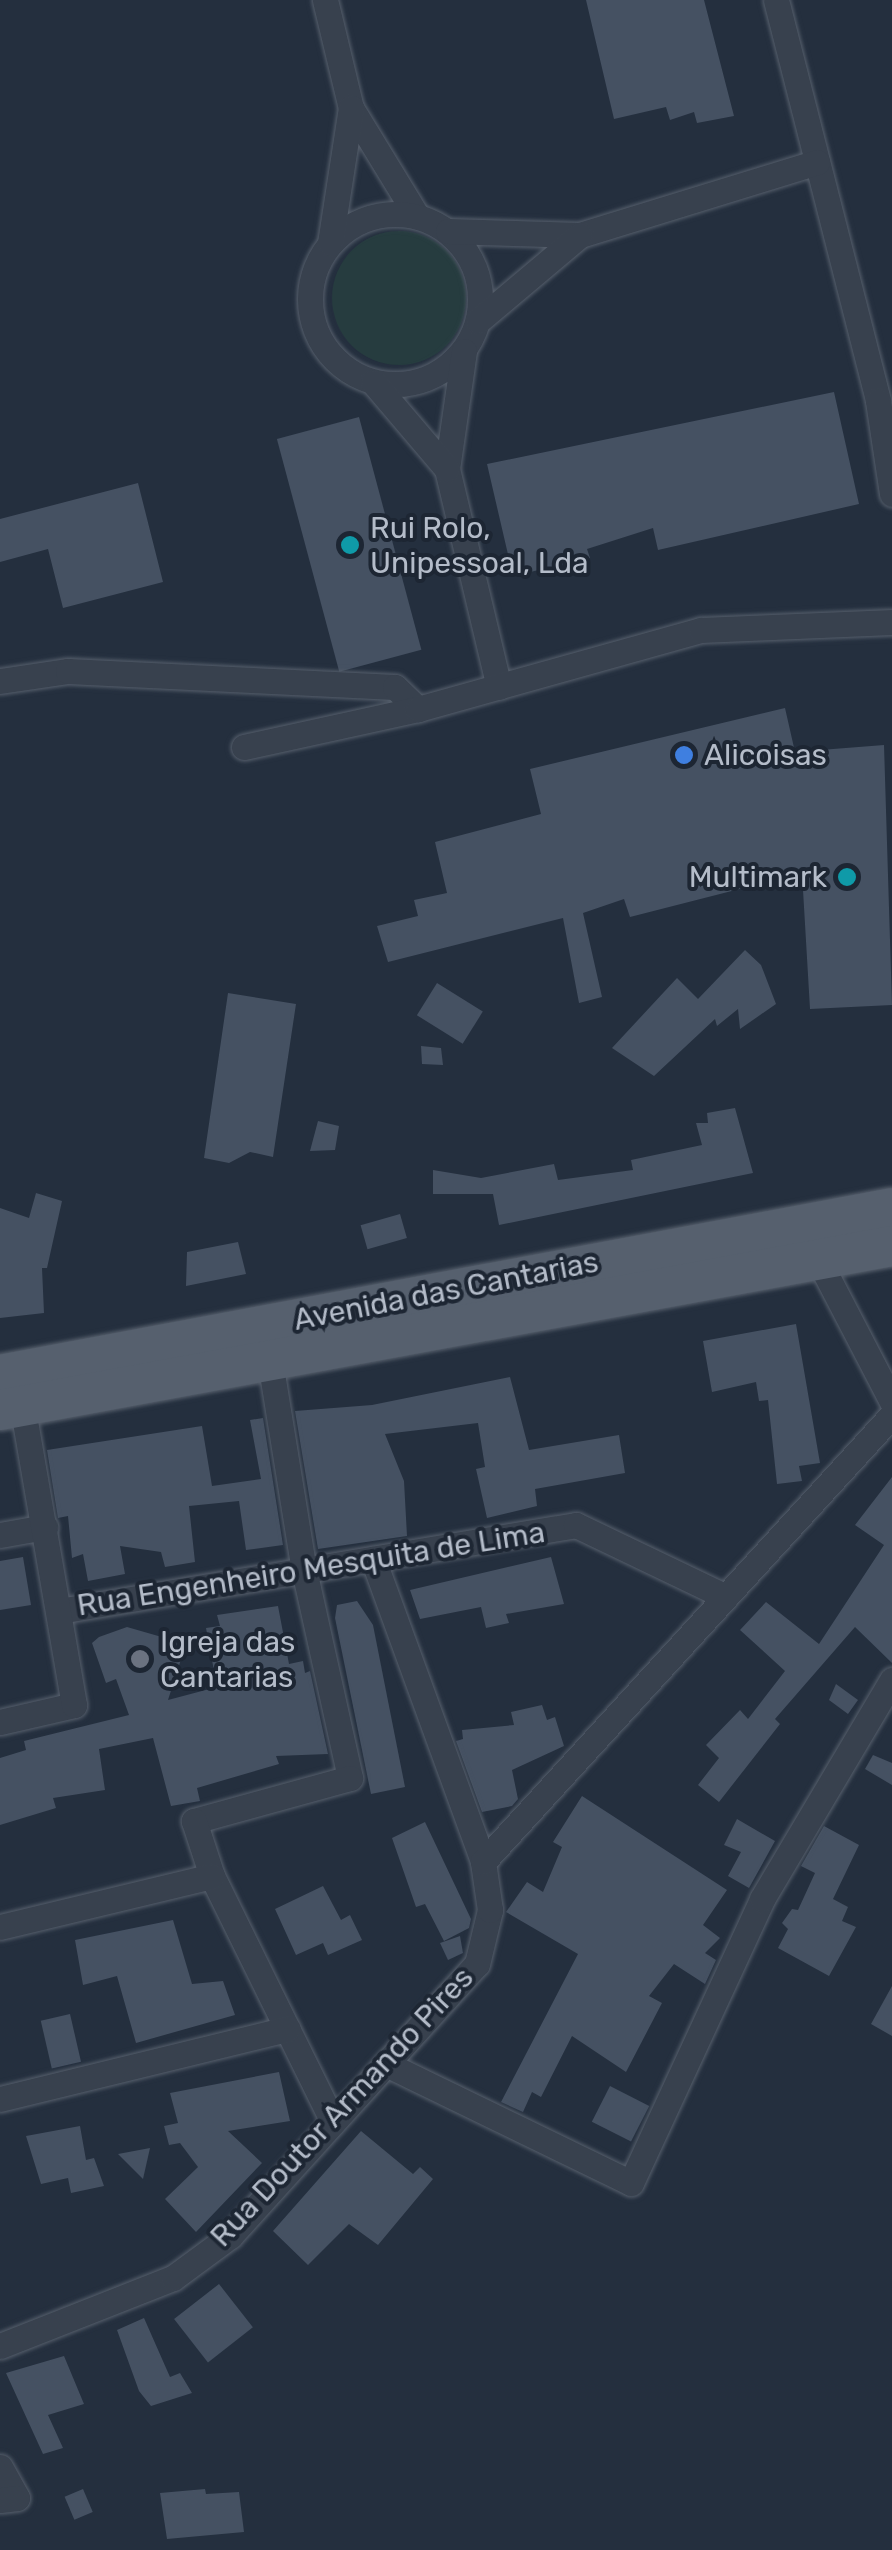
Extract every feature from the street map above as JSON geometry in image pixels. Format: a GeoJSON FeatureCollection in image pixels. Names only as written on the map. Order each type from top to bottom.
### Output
{"type":"FeatureCollection","features":[{"type":"Feature","properties":{"kind":"main road","name":"Avenida das Cantarias"},"geometry":{"type":"LineString","coordinates":[[10,1391],[892,1208]]}},
{"type":"Feature","properties":{"kind":"main road"},"geometry":{"type":"LineString","coordinates":[[758,1271],[804,1246],[892,1227]]}},
{"type":"Feature","properties":{"kind":"main road","name":"Avenida das Cantarias"},"geometry":{"type":"LineString","coordinates":[[10,1391],[270,1361],[892,1246]]}},
{"type":"Feature","properties":{"kind":"street"},"geometry":{"type":"LineString","coordinates":[[325,0],[351,108],[417,216]]}},
{"type":"Feature","properties":{"kind":"street"},"geometry":{"type":"LineString","coordinates":[[776,0],[878,401],[892,494]]}},
{"type":"Feature","properties":{"kind":"street"},"geometry":{"type":"LineString","coordinates":[[351,108],[330,243],[309,296],[313,324],[326,350],[373,382],[447,469]]}},
{"type":"Feature","properties":{"kind":"street"},"geometry":{"type":"LineString","coordinates":[[330,243],[373,216],[417,216],[448,231],[580,235],[818,162]]}},
{"type":"Feature","properties":{"kind":"street"},"geometry":{"type":"LineString","coordinates":[[448,231],[476,272],[478,321]]}},
{"type":"Feature","properties":{"kind":"street"},"geometry":{"type":"LineString","coordinates":[[499,686],[447,469],[464,351],[478,321],[580,235]]}},
{"type":"Feature","properties":{"kind":"street"},"geometry":{"type":"LineString","coordinates":[[373,382],[423,380],[464,351]]}},
{"type":"Feature","properties":{"kind":"street"},"geometry":{"type":"LineString","coordinates":[[244,747],[418,709],[701,630],[892,622]]}},
{"type":"Feature","properties":{"kind":"street"},"geometry":{"type":"LineString","coordinates":[[0,681],[68,670],[395,686],[418,709]]}},
{"type":"Feature","properties":{"kind":"street"},"geometry":{"type":"LineString","coordinates":[[818,1259],[892,1402]]}},
{"type":"Feature","properties":{"kind":"street"},"geometry":{"type":"LineString","coordinates":[[270,1361],[304,1570],[350,1778],[194,1821],[212,1876],[333,2122]]}},
{"type":"Feature","properties":{"kind":"street"},"geometry":{"type":"LineString","coordinates":[[0,1722],[74,1706],[46,1526],[10,1391]]}},
{"type":"Feature","properties":{"kind":"street"},"geometry":{"type":"LineString","coordinates":[[484,1862],[892,1414]]}},
{"type":"Feature","properties":{"kind":"street","name":"Rua Engenheiro Mesquita de Lima"},"geometry":{"type":"LineString","coordinates":[[59,1612],[576,1525],[726,1597]]}},
{"type":"Feature","properties":{"kind":"street"},"geometry":{"type":"LineString","coordinates":[[0,1535],[46,1526]]}},
{"type":"Feature","properties":{"kind":"street","name":"Rua Doutor Armando Pires"},"geometry":{"type":"LineString","coordinates":[[0,2346],[173,2278],[230,2236],[476,1964],[490,1910],[484,1862],[373,1559]]}},
{"type":"Feature","properties":{"kind":"street"},"geometry":{"type":"LineString","coordinates":[[386,2064],[631,2183],[762,1900],[892,1680]]}},
{"type":"Feature","properties":{"kind":"street"},"geometry":{"type":"LineString","coordinates":[[0,1927],[212,1876]]}},
{"type":"Feature","properties":{"kind":"street"},"geometry":{"type":"LineString","coordinates":[[0,2099],[288,2029]]}},
{"type":"Feature","properties":{"kind":"street"},"geometry":{"type":"LineString","coordinates":[[0,2467],[8,2499]]}},
{"type":"Feature","properties":{"kind":"green space"},"geometry":{"type":"Polygon","coordinates":[[[399,231],[425,236],[446,251],[461,272],[466,298],[461,324],[446,345],[425,360],[399,365],[373,360],[352,345],[337,324],[332,298],[337,272],[352,251],[373,236],[399,231]]]}},
{"type":"Feature","properties":{"kind":"building"},"geometry":{"type":"Polygon","coordinates":[[[586,0],[704,0],[734,116],[697,123],[694,112],[670,120],[666,107],[614,119],[586,0]]]}},
{"type":"Feature","properties":{"kind":"building"},"geometry":{"type":"Polygon","coordinates":[[[834,392],[859,504],[658,550],[653,528],[587,549],[590,558],[513,576],[487,464],[834,392]]]}},
{"type":"Feature","properties":{"kind":"building","name":"Rui Rolo, Unipessoal, Lda"},"geometry":{"type":"Polygon","coordinates":[[[359,417],[421,650],[339,672],[277,439],[359,417]]]}},
{"type":"Feature","properties":{"kind":"building"},"geometry":{"type":"Polygon","coordinates":[[[138,483],[163,582],[63,608],[48,549],[0,562],[0,519],[138,483]]]}},
{"type":"Feature","properties":{"kind":"building"},"geometry":{"type":"Polygon","coordinates":[[[785,708],[795,752],[884,745],[892,1005],[810,1009],[802,873],[630,917],[624,899],[583,913],[602,997],[579,1003],[563,918],[388,962],[377,926],[418,916],[414,900],[447,893],[435,842],[541,814],[530,769],[785,708]]]}},
{"type":"Feature","properties":{"kind":"building"},"geometry":{"type":"Polygon","coordinates":[[[745,950],[761,965],[776,1004],[740,1029],[738,1009],[717,1026],[715,1019],[654,1076],[612,1048],[677,978],[698,999],[745,950]]]}},
{"type":"Feature","properties":{"kind":"building"},"geometry":{"type":"Polygon","coordinates":[[[437,983],[483,1012],[463,1044],[417,1015],[437,983]]]}},
{"type":"Feature","properties":{"kind":"building"},"geometry":{"type":"Polygon","coordinates":[[[228,993],[296,1004],[273,1157],[250,1152],[229,1163],[204,1158],[228,993]]]}},
{"type":"Feature","properties":{"kind":"building"},"geometry":{"type":"Polygon","coordinates":[[[421,1046],[441,1048],[443,1065],[422,1064],[421,1046]]]}},
{"type":"Feature","properties":{"kind":"building"},"geometry":{"type":"Polygon","coordinates":[[[735,1108],[753,1173],[499,1225],[493,1194],[433,1194],[433,1170],[481,1178],[554,1164],[558,1180],[633,1170],[631,1160],[702,1145],[696,1123],[708,1123],[707,1113],[735,1108]]]}},
{"type":"Feature","properties":{"kind":"building"},"geometry":{"type":"Polygon","coordinates":[[[318,1121],[339,1126],[335,1150],[310,1151],[318,1121]]]}},
{"type":"Feature","properties":{"kind":"building"},"geometry":{"type":"Polygon","coordinates":[[[36,1193],[62,1201],[47,1268],[42,1268],[44,1313],[0,1318],[0,1208],[29,1218],[36,1193]]]}},
{"type":"Feature","properties":{"kind":"building"},"geometry":{"type":"Polygon","coordinates":[[[400,1214],[407,1238],[367,1249],[361,1225],[400,1214]]]}},
{"type":"Feature","properties":{"kind":"building"},"geometry":{"type":"Polygon","coordinates":[[[238,1242],[246,1274],[186,1286],[187,1252],[238,1242]]]}},
{"type":"Feature","properties":{"kind":"building"},"geometry":{"type":"Polygon","coordinates":[[[796,1324],[820,1463],[799,1466],[802,1481],[777,1484],[768,1400],[759,1401],[756,1382],[712,1392],[703,1341],[796,1324]]]}},
{"type":"Feature","properties":{"kind":"building"},"geometry":{"type":"Polygon","coordinates":[[[510,1377],[529,1450],[619,1435],[625,1473],[535,1489],[537,1506],[487,1518],[476,1469],[485,1467],[478,1423],[385,1434],[404,1481],[407,1536],[318,1549],[295,1411],[372,1405],[510,1377]]]}},
{"type":"Feature","properties":{"kind":"building"},"geometry":{"type":"Polygon","coordinates":[[[263,1418],[283,1545],[246,1550],[239,1501],[189,1506],[195,1562],[165,1567],[161,1552],[120,1546],[125,1574],[88,1581],[83,1554],[72,1558],[68,1516],[58,1518],[47,1450],[202,1426],[212,1486],[261,1479],[250,1420],[263,1418]]]}},
{"type":"Feature","properties":{"kind":"building"},"geometry":{"type":"Polygon","coordinates":[[[892,1477],[892,1663],[855,1627],[775,1719],[780,1724],[719,1802],[698,1785],[719,1758],[706,1745],[740,1710],[748,1719],[785,1671],[740,1630],[766,1602],[819,1644],[884,1545],[855,1525],[892,1477]]]}},
{"type":"Feature","properties":{"kind":"building"},"geometry":{"type":"Polygon","coordinates":[[[23,1557],[31,1605],[0,1610],[0,1561],[23,1557]]]}},
{"type":"Feature","properties":{"kind":"building"},"geometry":{"type":"Polygon","coordinates":[[[551,1557],[564,1604],[506,1614],[509,1623],[486,1628],[481,1607],[420,1619],[410,1590],[551,1557]]]}},
{"type":"Feature","properties":{"kind":"building"},"geometry":{"type":"Polygon","coordinates":[[[357,1601],[373,1625],[405,1787],[371,1794],[335,1618],[337,1605],[357,1601]]]}},
{"type":"Feature","properties":{"kind":"building"},"geometry":{"type":"Polygon","coordinates":[[[278,1606],[289,1664],[303,1661],[305,1673],[310,1671],[328,1754],[276,1756],[279,1764],[197,1788],[200,1801],[171,1806],[153,1738],[99,1749],[105,1790],[53,1798],[56,1808],[0,1825],[0,1758],[26,1750],[24,1741],[129,1715],[116,1679],[106,1683],[92,1643],[99,1637],[127,1627],[186,1644],[168,1700],[217,1687],[206,1628],[220,1626],[217,1615],[278,1606]]]}},
{"type":"Feature","properties":{"kind":"building"},"geometry":{"type":"Polygon","coordinates":[[[836,1684],[858,1700],[848,1714],[829,1700],[836,1684]]]}},
{"type":"Feature","properties":{"kind":"building"},"geometry":{"type":"Polygon","coordinates":[[[542,1705],[547,1720],[555,1717],[564,1746],[512,1770],[518,1799],[512,1806],[482,1812],[456,1741],[463,1739],[462,1730],[514,1725],[511,1712],[542,1705]]]}},
{"type":"Feature","properties":{"kind":"building"},"geometry":{"type":"Polygon","coordinates":[[[873,1755],[892,1763],[892,1785],[865,1769],[873,1755]]]}},
{"type":"Feature","properties":{"kind":"building"},"geometry":{"type":"Polygon","coordinates":[[[582,1796],[727,1890],[703,1925],[720,1938],[705,1953],[716,1960],[705,1984],[674,1964],[649,1996],[662,2003],[626,2072],[572,2036],[541,2097],[532,2092],[523,2112],[501,2102],[578,1954],[506,1912],[527,1882],[543,1892],[562,1847],[553,1842],[582,1796]]]}},
{"type":"Feature","properties":{"kind":"building"},"geometry":{"type":"Polygon","coordinates":[[[737,1819],[775,1841],[749,1888],[728,1876],[741,1852],[724,1845],[737,1819]]]}},
{"type":"Feature","properties":{"kind":"building"},"geometry":{"type":"Polygon","coordinates":[[[425,1822],[471,1919],[469,1928],[444,1941],[425,1904],[416,1907],[392,1838],[425,1822]]]}},
{"type":"Feature","properties":{"kind":"building"},"geometry":{"type":"Polygon","coordinates":[[[824,1826],[859,1845],[833,1899],[848,1907],[842,1921],[856,1927],[829,1976],[778,1948],[788,1929],[782,1923],[792,1909],[798,1910],[815,1873],[801,1866],[824,1826]]]}},
{"type":"Feature","properties":{"kind":"building"},"geometry":{"type":"Polygon","coordinates":[[[323,1886],[341,1920],[350,1915],[362,1940],[328,1955],[323,1943],[296,1955],[275,1909],[323,1886]]]}},
{"type":"Feature","properties":{"kind":"building"},"geometry":{"type":"Polygon","coordinates":[[[173,1920],[192,1984],[223,1981],[235,2015],[136,2043],[117,1976],[83,1985],[75,1940],[173,1920]]]}},
{"type":"Feature","properties":{"kind":"building"},"geometry":{"type":"Polygon","coordinates":[[[460,1936],[463,1953],[448,1960],[440,1943],[460,1936]]]}},
{"type":"Feature","properties":{"kind":"building"},"geometry":{"type":"Polygon","coordinates":[[[892,1986],[892,2036],[871,2024],[892,1986]]]}},
{"type":"Feature","properties":{"kind":"building"},"geometry":{"type":"Polygon","coordinates":[[[70,2014],[81,2062],[52,2068],[41,2021],[70,2014]]]}},
{"type":"Feature","properties":{"kind":"building"},"geometry":{"type":"Polygon","coordinates":[[[279,2072],[290,2121],[228,2131],[262,2163],[196,2232],[165,2199],[198,2167],[180,2143],[169,2145],[164,2126],[178,2123],[170,2093],[279,2072]]]}},
{"type":"Feature","properties":{"kind":"building"},"geometry":{"type":"Polygon","coordinates":[[[610,2086],[649,2106],[631,2142],[592,2122],[610,2086]]]}},
{"type":"Feature","properties":{"kind":"building"},"geometry":{"type":"Polygon","coordinates":[[[80,2126],[86,2160],[94,2158],[104,2186],[71,2193],[68,2178],[41,2184],[26,2136],[80,2126]]]}},
{"type":"Feature","properties":{"kind":"building"},"geometry":{"type":"Polygon","coordinates":[[[361,2131],[413,2174],[420,2167],[433,2179],[378,2245],[349,2224],[308,2265],[273,2231],[361,2131]]]}},
{"type":"Feature","properties":{"kind":"building"},"geometry":{"type":"Polygon","coordinates":[[[150,2148],[143,2179],[118,2154],[150,2148]]]}},
{"type":"Feature","properties":{"kind":"building"},"geometry":{"type":"Polygon","coordinates":[[[219,2284],[253,2327],[208,2362],[174,2319],[219,2284]]]}},
{"type":"Feature","properties":{"kind":"building"},"geometry":{"type":"Polygon","coordinates":[[[144,2318],[170,2377],[180,2373],[192,2393],[151,2406],[139,2391],[117,2330],[144,2318]]]}},
{"type":"Feature","properties":{"kind":"building"},"geometry":{"type":"Polygon","coordinates":[[[64,2356],[84,2404],[48,2415],[63,2448],[43,2454],[6,2373],[64,2356]]]}},
{"type":"Feature","properties":{"kind":"building"},"geometry":{"type":"Polygon","coordinates":[[[83,2489],[93,2512],[74,2520],[65,2497],[83,2489]]]}},
{"type":"Feature","properties":{"kind":"building"},"geometry":{"type":"Polygon","coordinates":[[[205,2489],[206,2494],[239,2492],[244,2532],[167,2539],[160,2493],[205,2489]]]}},
{"type":"Feature","properties":{"kind":"place","name":"Rui Rolo, Unipessoal, Lda"},"geometry":{"type":"Point","coordinates":[350,545]}},
{"type":"Feature","properties":{"kind":"place","name":"Alicoisas"},"geometry":{"type":"Point","coordinates":[684,755]}},
{"type":"Feature","properties":{"kind":"place","name":"Multimark"},"geometry":{"type":"Point","coordinates":[847,877]}},
{"type":"Feature","properties":{"kind":"place","name":"Igreja das Cantarias"},"geometry":{"type":"Point","coordinates":[140,1659]}}]}
